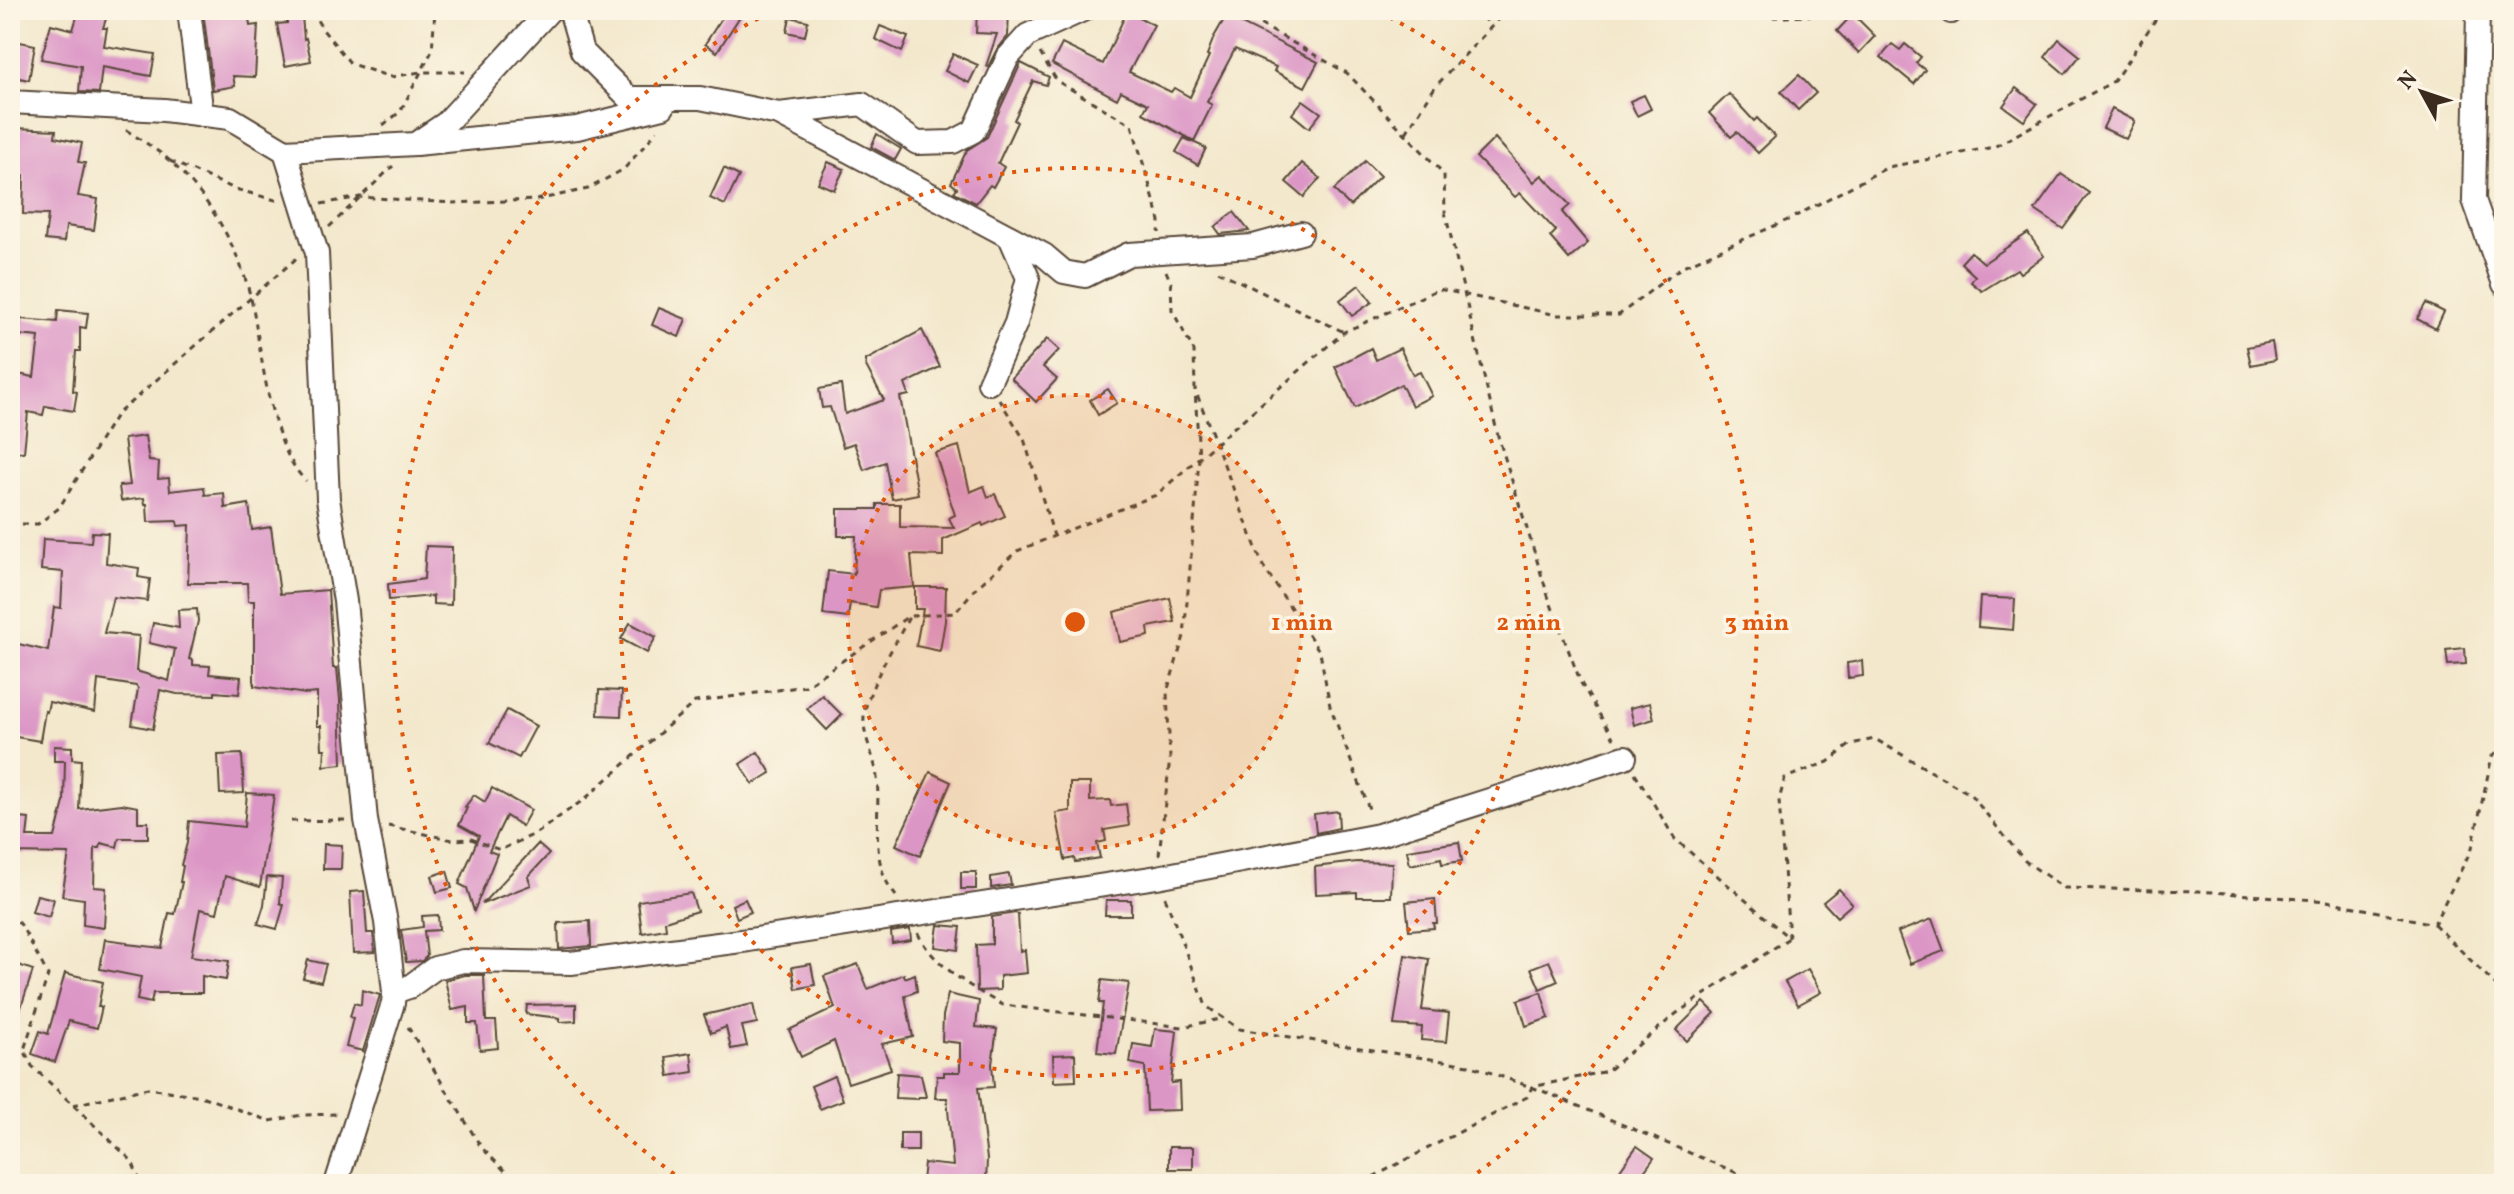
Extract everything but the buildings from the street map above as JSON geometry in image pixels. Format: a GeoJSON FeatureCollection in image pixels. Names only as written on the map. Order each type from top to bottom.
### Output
{"type":"FeatureCollection","features":[{"type":"Feature","properties":{"kind":"street"},"geometry":{"type":"LineString","coordinates":[[189,10],[202,115]]}},
{"type":"Feature","properties":{"kind":"street"},"geometry":{"type":"LineString","coordinates":[[415,144],[446,123],[550,10]]}},
{"type":"Feature","properties":{"kind":"street"},"geometry":{"type":"LineString","coordinates":[[570,10],[582,51],[629,98],[700,98],[779,114],[1044,255],[1064,272],[1085,276],[1129,254],[1253,246],[1301,233]]}},
{"type":"Feature","properties":{"kind":"street"},"geometry":{"type":"LineString","coordinates":[[779,114],[862,104],[917,143],[953,142],[974,131],[1008,57],[1028,35],[1083,10]]}},
{"type":"Feature","properties":{"kind":"street"},"geometry":{"type":"LineString","coordinates":[[2478,10],[2474,200],[2504,284]]}},
{"type":"Feature","properties":{"kind":"street"},"geometry":{"type":"LineString","coordinates":[[10,102],[230,118],[285,151],[415,144],[577,128],[700,98]]}},
{"type":"Feature","properties":{"kind":"street"},"geometry":{"type":"LineString","coordinates":[[285,151],[317,253],[328,499],[345,601],[366,820],[386,922],[394,997],[336,1184]]}},
{"type":"Feature","properties":{"kind":"street"},"geometry":{"type":"LineString","coordinates":[[989,383],[1016,323],[1028,278],[1010,237]]}},
{"type":"Feature","properties":{"kind":"street"},"geometry":{"type":"LineString","coordinates":[[394,997],[435,968],[463,961],[586,961],[749,940],[1157,877],[1379,835],[1625,757]]}},
{"type":"Feature","properties":{"kind":"path"},"geometry":{"type":"LineString","coordinates":[[311,10],[351,64],[391,77],[420,72],[472,73],[499,65]]}},
{"type":"Feature","properties":{"kind":"path"},"geometry":{"type":"LineString","coordinates":[[355,147],[400,112],[432,51],[435,10]]}},
{"type":"Feature","properties":{"kind":"path"},"geometry":{"type":"LineString","coordinates":[[1215,10],[1247,17],[1347,73],[1444,174],[1445,212],[1498,436],[1549,599],[1581,683],[1675,839],[1789,938]]}},
{"type":"Feature","properties":{"kind":"path"},"geometry":{"type":"LineString","coordinates":[[1473,10],[1492,25]]}},
{"type":"Feature","properties":{"kind":"path"},"geometry":{"type":"LineString","coordinates":[[1406,133],[1435,87],[1507,10]]}},
{"type":"Feature","properties":{"kind":"path"},"geometry":{"type":"LineString","coordinates":[[1713,10],[1764,19],[1802,18],[1860,10]]}},
{"type":"Feature","properties":{"kind":"path"},"geometry":{"type":"LineString","coordinates":[[1951,11],[2016,16],[2041,10]]}},
{"type":"Feature","properties":{"kind":"path"},"geometry":{"type":"LineString","coordinates":[[453,840],[471,839],[500,850],[535,834],[586,798],[695,702],[805,686],[909,616],[955,613],[973,591],[1017,551],[1156,495],[1344,332],[1439,289],[1557,315],[1619,315],[1683,266],[1790,219],[1888,167],[1994,147],[2114,81],[2162,10]]}},
{"type":"Feature","properties":{"kind":"path"},"geometry":{"type":"LineString","coordinates":[[1028,35],[1057,81],[1132,125],[1160,221],[1158,254],[1171,283],[1172,310],[1194,351],[1199,458],[1184,636],[1167,692],[1170,758],[1157,877],[1206,1006],[1239,1029],[1469,1065],[1532,1087],[1735,1172],[1745,1184]]}},
{"type":"Feature","properties":{"kind":"path"},"geometry":{"type":"LineString","coordinates":[[170,161],[235,189],[303,207],[360,197],[452,203],[536,200],[588,189],[624,169],[675,104]]}},
{"type":"Feature","properties":{"kind":"path"},"geometry":{"type":"LineString","coordinates":[[93,106],[170,161],[203,196],[231,241],[251,300],[258,345],[280,438],[302,478],[328,499]]}},
{"type":"Feature","properties":{"kind":"path"},"geometry":{"type":"LineString","coordinates":[[10,524],[38,524],[59,508],[116,415],[251,300],[415,144]]}},
{"type":"Feature","properties":{"kind":"path"},"geometry":{"type":"LineString","coordinates":[[1218,271],[1344,332]]}},
{"type":"Feature","properties":{"kind":"path"},"geometry":{"type":"LineString","coordinates":[[989,383],[1024,439],[1054,536]]}},
{"type":"Feature","properties":{"kind":"path"},"geometry":{"type":"LineString","coordinates":[[1195,389],[1263,566],[1320,652],[1330,706],[1379,835]]}},
{"type":"Feature","properties":{"kind":"path"},"geometry":{"type":"LineString","coordinates":[[1789,938],[1779,800],[1785,778],[1828,762],[1851,744],[1875,739],[1970,794],[2025,861],[2064,888],[2199,891],[2327,901],[2434,924],[2504,993]]}},
{"type":"Feature","properties":{"kind":"path"},"geometry":{"type":"LineString","coordinates":[[2434,924],[2472,848],[2492,756],[2504,746]]}},
{"type":"Feature","properties":{"kind":"path"},"geometry":{"type":"LineString","coordinates":[[10,912],[21,925],[48,975],[24,1050],[32,1066],[132,1161],[141,1184]]}},
{"type":"Feature","properties":{"kind":"path"},"geometry":{"type":"LineString","coordinates":[[1532,1087],[1607,1071],[1677,1013],[1789,938]]}},
{"type":"Feature","properties":{"kind":"path"},"geometry":{"type":"LineString","coordinates":[[394,997],[481,1147],[518,1184]]}},
{"type":"Feature","properties":{"kind":"path"},"geometry":{"type":"LineString","coordinates":[[1302,1184],[1367,1180],[1527,1097],[1532,1087]]}},
{"type":"Feature","properties":{"kind":"path"},"geometry":{"type":"LineString","coordinates":[[73,1105],[148,1088],[201,1096],[270,1121],[302,1115],[345,1114],[360,1107]]}}]}
